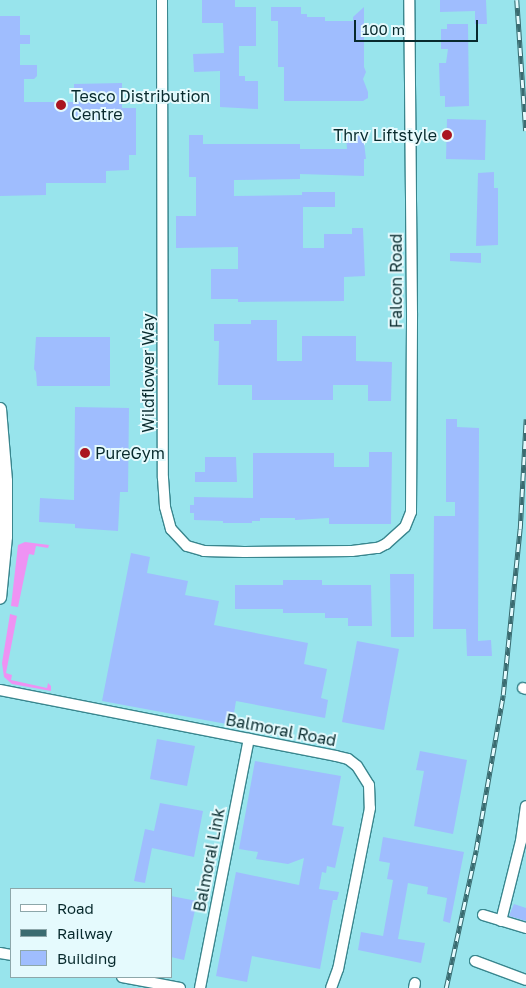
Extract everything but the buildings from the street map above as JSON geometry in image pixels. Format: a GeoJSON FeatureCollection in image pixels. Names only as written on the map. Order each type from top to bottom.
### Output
{"type":"FeatureCollection","features":[{"type":"Feature","properties":{"kind":"street","name":"Wildflower Way"},"geometry":{"type":"LineString","coordinates":[[162,0],[164,478],[165,508],[171,529],[187,546],[204,551],[352,551],[378,548]]}},
{"type":"Feature","properties":{"kind":"street","name":"Falcon Road"},"geometry":{"type":"LineString","coordinates":[[378,548],[386,544],[405,527],[411,512],[412,495],[409,0]]}},
{"type":"Feature","properties":{"kind":"street"},"geometry":{"type":"LineString","coordinates":[[0,408],[6,481],[6,537],[0,598]]}},
{"type":"Feature","properties":{"kind":"street","name":"Balmoral Road"},"geometry":{"type":"LineString","coordinates":[[0,690],[348,759],[360,770],[369,785],[371,796],[338,969],[331,988]]}},
{"type":"Feature","properties":{"kind":"street","name":"Balmoral Link"},"geometry":{"type":"LineString","coordinates":[[200,988],[249,739]]}},
{"type":"Feature","properties":{"kind":"street"},"geometry":{"type":"LineString","coordinates":[[501,921],[520,841],[526,806]]}},
{"type":"Feature","properties":{"kind":"street"},"geometry":{"type":"LineString","coordinates":[[483,915],[526,928]]}},
{"type":"Feature","properties":{"kind":"street"},"geometry":{"type":"LineString","coordinates":[[474,962],[526,980]]}},
{"type":"Feature","properties":{"kind":"street"},"geometry":{"type":"LineString","coordinates":[[127,978],[180,988]]}},
{"type":"Feature","properties":{"kind":"shaded area"},"geometry":{"type":"Polygon","coordinates":[[[25,542],[49,545],[48,548],[36,546],[34,555],[29,554],[18,607],[11,606],[18,545],[25,542]]]}},
{"type":"Feature","properties":{"kind":"shaded area"},"geometry":{"type":"Polygon","coordinates":[[[10,614],[17,616],[6,673],[12,675],[11,680],[47,688],[48,683],[51,686],[51,691],[12,684],[4,677],[2,663],[10,614]]]}},
{"type":"Feature","properties":{"kind":"railway"},"geometry":{"type":"LineString","coordinates":[[517,0],[526,131]]}},
{"type":"Feature","properties":{"kind":"railway"},"geometry":{"type":"LineString","coordinates":[[446,988],[476,850],[503,695],[520,529],[526,419]]}},
{"type":"Feature","properties":{"kind":"place","name":"Tesco Distribution Centre"},"geometry":{"type":"Point","coordinates":[61,105]}},
{"type":"Feature","properties":{"kind":"place","name":"Thrv Liftstyle"},"geometry":{"type":"Point","coordinates":[447,135]}},
{"type":"Feature","properties":{"kind":"place","name":"PureGym"},"geometry":{"type":"Point","coordinates":[85,453]}}]}
